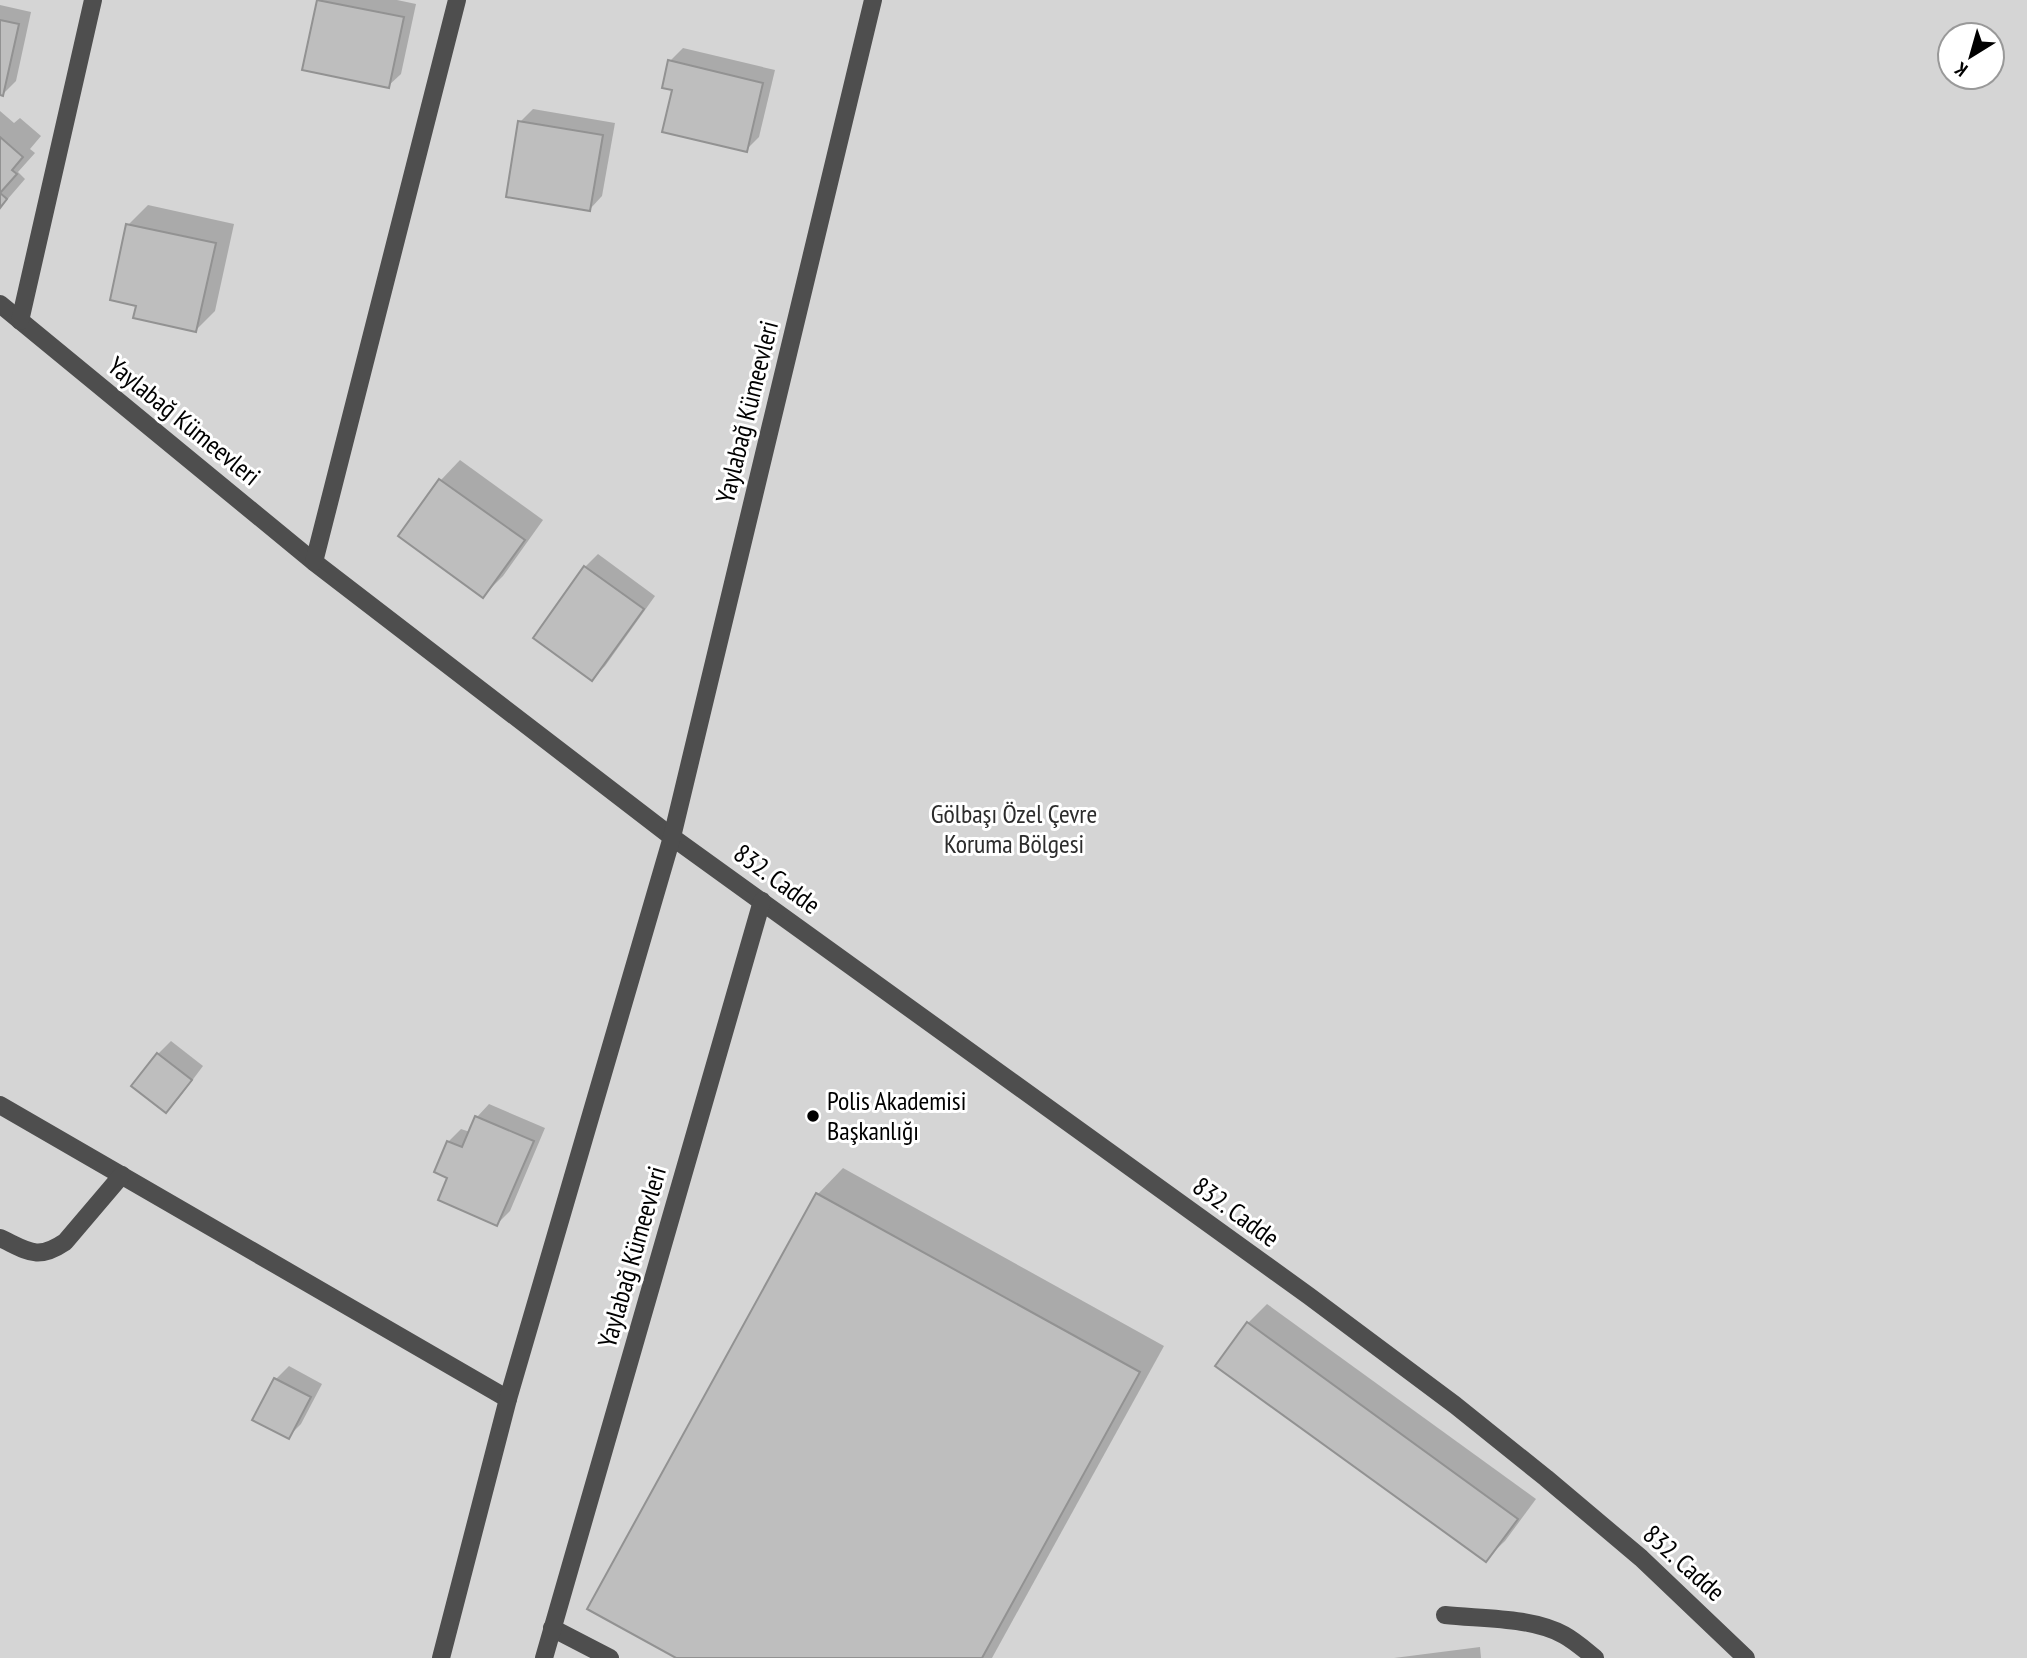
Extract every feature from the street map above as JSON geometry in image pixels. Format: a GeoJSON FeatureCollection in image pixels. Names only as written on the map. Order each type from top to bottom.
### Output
{"type":"FeatureCollection","features":[{"type":"Feature","properties":{"kind":"street"},"geometry":{"type":"LineString","coordinates":[[20,321],[93,0]]}},
{"type":"Feature","properties":{"kind":"street"},"geometry":{"type":"LineString","coordinates":[[314,562],[457,0]]}},
{"type":"Feature","properties":{"kind":"street","name":"Yaylabağ Kümeevleri"},"geometry":{"type":"LineString","coordinates":[[441,1658],[508,1399],[672,836],[873,0]]}},
{"type":"Feature","properties":{"kind":"street","name":"Yaylabağ Kümeevleri"},"geometry":{"type":"LineString","coordinates":[[0,304],[314,562],[672,836]]}},
{"type":"Feature","properties":{"kind":"street","name":"832. Cadde"},"geometry":{"type":"LineString","coordinates":[[672,836],[1455,1405],[1641,1558],[1746,1658]]}},
{"type":"Feature","properties":{"kind":"street","name":"Yaylabağ Kümeevleri"},"geometry":{"type":"LineString","coordinates":[[544,1658],[762,901]]}},
{"type":"Feature","properties":{"kind":"street"},"geometry":{"type":"LineString","coordinates":[[0,1105],[508,1399]]}},
{"type":"Feature","properties":{"kind":"street"},"geometry":{"type":"LineString","coordinates":[[0,1238],[39,1254],[53,1250],[65,1242],[122,1175]]}},
{"type":"Feature","properties":{"kind":"street"},"geometry":{"type":"LineString","coordinates":[[1445,1615],[1542,1626],[1563,1634],[1595,1658]]}},
{"type":"Feature","properties":{"kind":"street"},"geometry":{"type":"LineString","coordinates":[[552,1628],[610,1658]]}},
{"type":"Feature","properties":{"kind":"green space","name":"Gölbaşı Özel Çevre Koruma Bölgesi"},"geometry":{"type":"Polygon","coordinates":[[[0,0],[2027,0],[2027,1658],[0,1658],[0,0]]]}},
{"type":"Feature","properties":{"kind":"building"},"geometry":{"type":"Polygon","coordinates":[[[317,0],[404,17],[389,88],[302,70],[317,0]]]}},
{"type":"Feature","properties":{"kind":"building"},"geometry":{"type":"Polygon","coordinates":[[[0,20],[19,24],[3,96],[0,95],[0,20]]]}},
{"type":"Feature","properties":{"kind":"building"},"geometry":{"type":"Polygon","coordinates":[[[668,60],[763,83],[747,152],[662,132],[672,90],[662,88],[668,60]]]}},
{"type":"Feature","properties":{"kind":"building"},"geometry":{"type":"Polygon","coordinates":[[[518,121],[603,135],[590,211],[506,197],[518,121]]]}},
{"type":"Feature","properties":{"kind":"building"},"geometry":{"type":"Polygon","coordinates":[[[0,137],[23,157],[12,170],[17,174],[0,193],[0,137]]]}},
{"type":"Feature","properties":{"kind":"building"},"geometry":{"type":"Polygon","coordinates":[[[0,193],[7,199],[0,208],[0,193]]]}},
{"type":"Feature","properties":{"kind":"building"},"geometry":{"type":"Polygon","coordinates":[[[126,224],[216,243],[196,332],[133,318],[136,306],[110,300],[126,224]]]}},
{"type":"Feature","properties":{"kind":"building"},"geometry":{"type":"Polygon","coordinates":[[[439,479],[525,540],[483,598],[398,536],[439,479]]]}},
{"type":"Feature","properties":{"kind":"building"},"geometry":{"type":"Polygon","coordinates":[[[584,566],[644,609],[592,681],[533,638],[584,566]]]}},
{"type":"Feature","properties":{"kind":"building"},"geometry":{"type":"Polygon","coordinates":[[[157,1053],[192,1080],[166,1113],[131,1086],[157,1053]]]}},
{"type":"Feature","properties":{"kind":"building"},"geometry":{"type":"Polygon","coordinates":[[[475,1116],[534,1141],[497,1226],[438,1200],[447,1178],[434,1172],[447,1141],[462,1147],[475,1116]]]}},
{"type":"Feature","properties":{"kind":"building"},"geometry":{"type":"Polygon","coordinates":[[[816,1193],[1140,1372],[982,1658],[676,1658],[587,1609],[816,1193]]]}},
{"type":"Feature","properties":{"kind":"building"},"geometry":{"type":"Polygon","coordinates":[[[1247,1322],[1518,1519],[1486,1562],[1215,1366],[1247,1322]]]}},
{"type":"Feature","properties":{"kind":"building"},"geometry":{"type":"Polygon","coordinates":[[[274,1378],[311,1397],[289,1439],[252,1420],[274,1378]]]}},
{"type":"Feature","properties":{"kind":"place","name":"Polis Akademisi Başkanlığı"},"geometry":{"type":"Point","coordinates":[813,1116]}}]}
